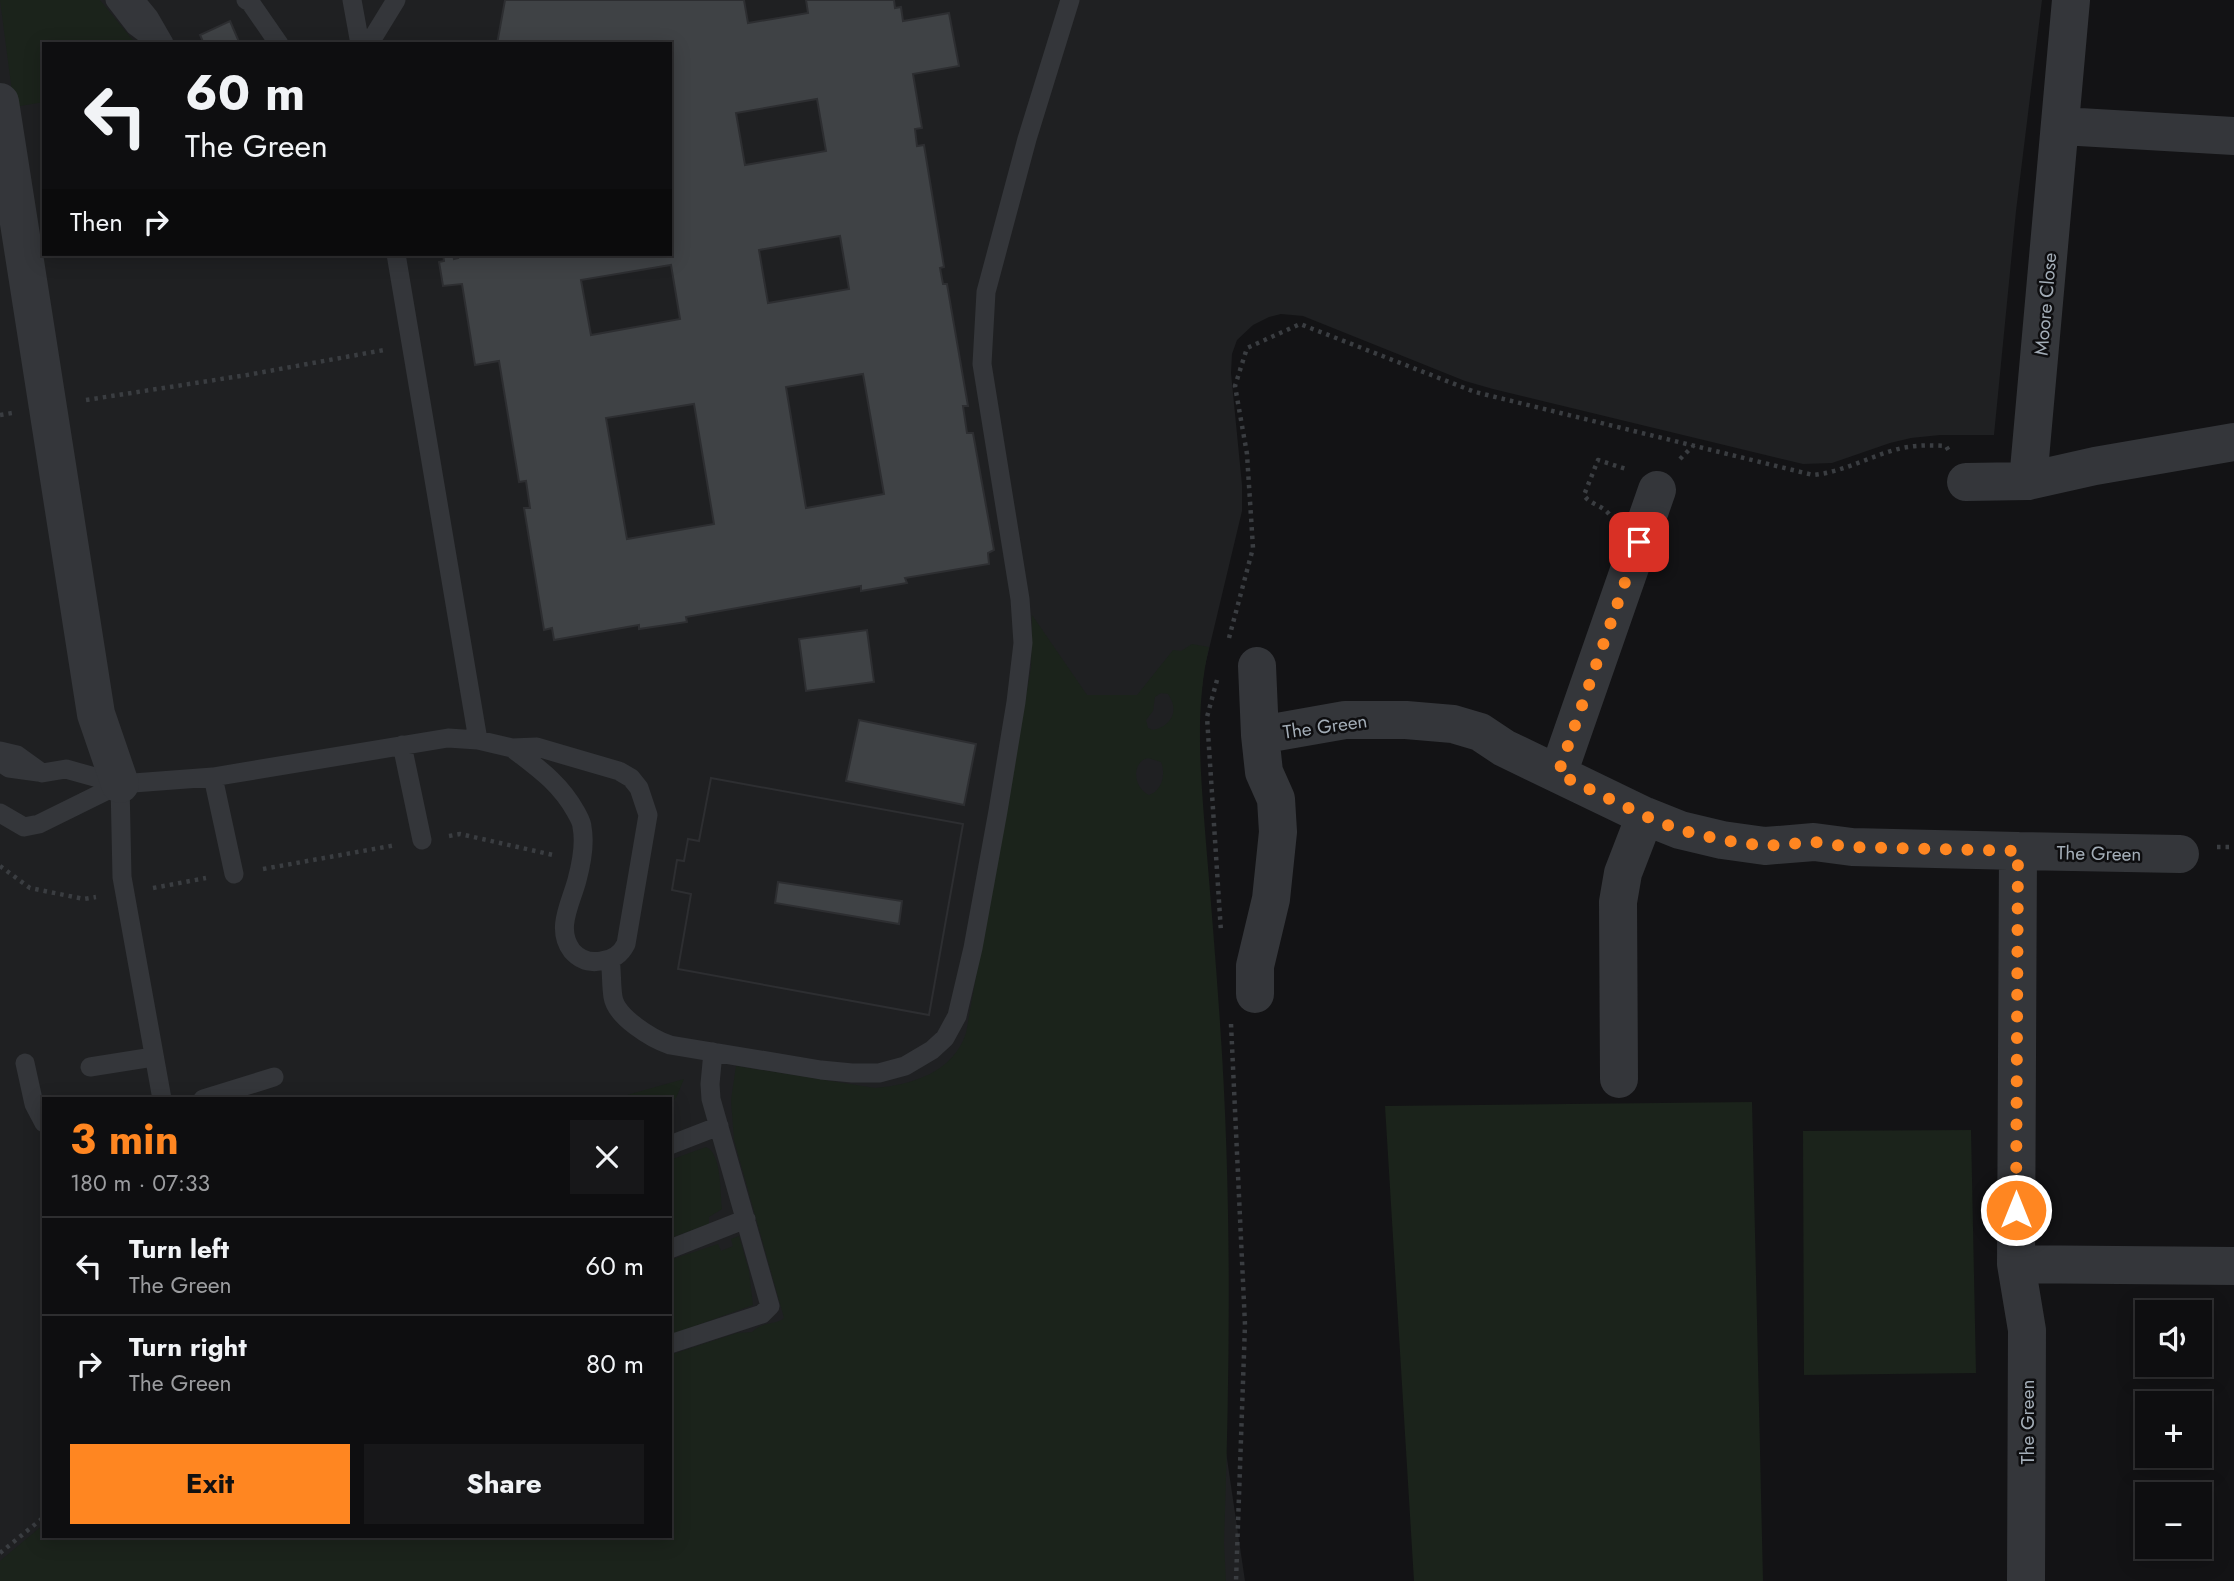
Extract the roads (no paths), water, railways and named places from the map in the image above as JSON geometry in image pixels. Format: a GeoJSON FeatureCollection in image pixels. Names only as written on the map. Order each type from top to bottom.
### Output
{"type":"FeatureCollection","features":[{"type":"Feature","properties":{"kind":"street","name":"Moore Close"},"geometry":{"type":"LineString","coordinates":[[2028,481],[2062,127],[2071,0]]}},
{"type":"Feature","properties":{"kind":"street"},"geometry":{"type":"LineString","coordinates":[[0,102],[96,714],[120,784]]}},
{"type":"Feature","properties":{"kind":"street"},"geometry":{"type":"LineString","coordinates":[[2062,127],[2234,136]]}},
{"type":"Feature","properties":{"kind":"street"},"geometry":{"type":"LineString","coordinates":[[1966,482],[2028,481],[2095,466],[2234,442]]}},
{"type":"Feature","properties":{"kind":"street"},"geometry":{"type":"LineString","coordinates":[[1558,774],[1646,481]]}},
{"type":"Feature","properties":{"kind":"street"},"geometry":{"type":"LineString","coordinates":[[1257,666],[1260,736]]}},
{"type":"Feature","properties":{"kind":"street","name":"The Green"},"geometry":{"type":"LineString","coordinates":[[1255,994],[1255,966],[1271,899],[1278,832],[1276,799],[1264,772],[1260,736],[1345,720],[1406,720],[1453,724],[1480,732],[1504,748],[1645,816],[1680,830],[1765,846],[1814,842],[1852,847],[2195,852]]}},
{"type":"Feature","properties":{"kind":"street"},"geometry":{"type":"LineString","coordinates":[[1619,1079],[1618,902],[1623,873],[1645,816]]}},
{"type":"Feature","properties":{"kind":"street","name":"The Green"},"geometry":{"type":"LineString","coordinates":[[2018,851],[2016,1264],[2027,1330],[2026,1581]]}},
{"type":"Feature","properties":{"kind":"street"},"geometry":{"type":"LineString","coordinates":[[2016,1264],[2234,1266]]}},
{"type":"Feature","properties":{"kind":"lane"},"geometry":{"type":"LineString","coordinates":[[115,0],[135,26],[156,42]]}},
{"type":"Feature","properties":{"kind":"lane"},"geometry":{"type":"LineString","coordinates":[[135,0],[149,17],[163,42]]}},
{"type":"Feature","properties":{"kind":"lane"},"geometry":{"type":"LineString","coordinates":[[352,0],[360,42]]}},
{"type":"Feature","properties":{"kind":"lane"},"geometry":{"type":"LineString","coordinates":[[370,42],[396,0]]}},
{"type":"Feature","properties":{"kind":"lane"},"geometry":{"type":"LineString","coordinates":[[610,958],[614,1003],[632,1023],[665,1043],[713,1052],[821,1070],[879,1073],[905,1066],[932,1050],[945,1038],[957,1016],[996,824],[1023,643],[1020,599],[982,365],[986,292],[1024,151],[1070,0]]}},
{"type":"Feature","properties":{"kind":"lane"},"geometry":{"type":"LineString","coordinates":[[248,1],[278,42]]}},
{"type":"Feature","properties":{"kind":"lane"},"geometry":{"type":"LineString","coordinates":[[396,256],[478,740]]}},
{"type":"Feature","properties":{"kind":"lane"},"geometry":{"type":"LineString","coordinates":[[0,762],[9,768],[42,772],[66,769],[120,784],[213,777],[438,738],[478,740],[512,748],[537,747],[619,771],[631,778],[642,794],[648,822],[626,944],[620,953],[610,958],[598,961],[581,959],[569,948],[565,936],[566,915],[581,861],[582,826],[570,802],[549,775],[512,748]]}},
{"type":"Feature","properties":{"kind":"lane"},"geometry":{"type":"LineString","coordinates":[[402,745],[422,840]]}},
{"type":"Feature","properties":{"kind":"lane"},"geometry":{"type":"LineString","coordinates":[[0,751],[17,755],[42,772]]}},
{"type":"Feature","properties":{"kind":"lane"},"geometry":{"type":"LineString","coordinates":[[213,777],[234,874]]}},
{"type":"Feature","properties":{"kind":"lane"},"geometry":{"type":"LineString","coordinates":[[0,813],[24,827],[39,824],[120,784]]}},
{"type":"Feature","properties":{"kind":"lane"},"geometry":{"type":"LineString","coordinates":[[120,784],[122,877],[162,1097]]}},
{"type":"Feature","properties":{"kind":"lane"},"geometry":{"type":"LineString","coordinates":[[672,1343],[762,1314],[769,1308],[770,1302],[710,1095],[713,1052]]}},
{"type":"Feature","properties":{"kind":"lane"},"geometry":{"type":"LineString","coordinates":[[90,1067],[153,1057]]}},
{"type":"Feature","properties":{"kind":"lane"},"geometry":{"type":"LineString","coordinates":[[25,1063],[34,1104],[42,1119]]}},
{"type":"Feature","properties":{"kind":"lane"},"geometry":{"type":"LineString","coordinates":[[209,1097],[274,1077]]}},
{"type":"Feature","properties":{"kind":"lane"},"geometry":{"type":"LineString","coordinates":[[672,1144],[719,1126]]}},
{"type":"Feature","properties":{"kind":"lane"},"geometry":{"type":"LineString","coordinates":[[672,1248],[746,1219]]}}]}
